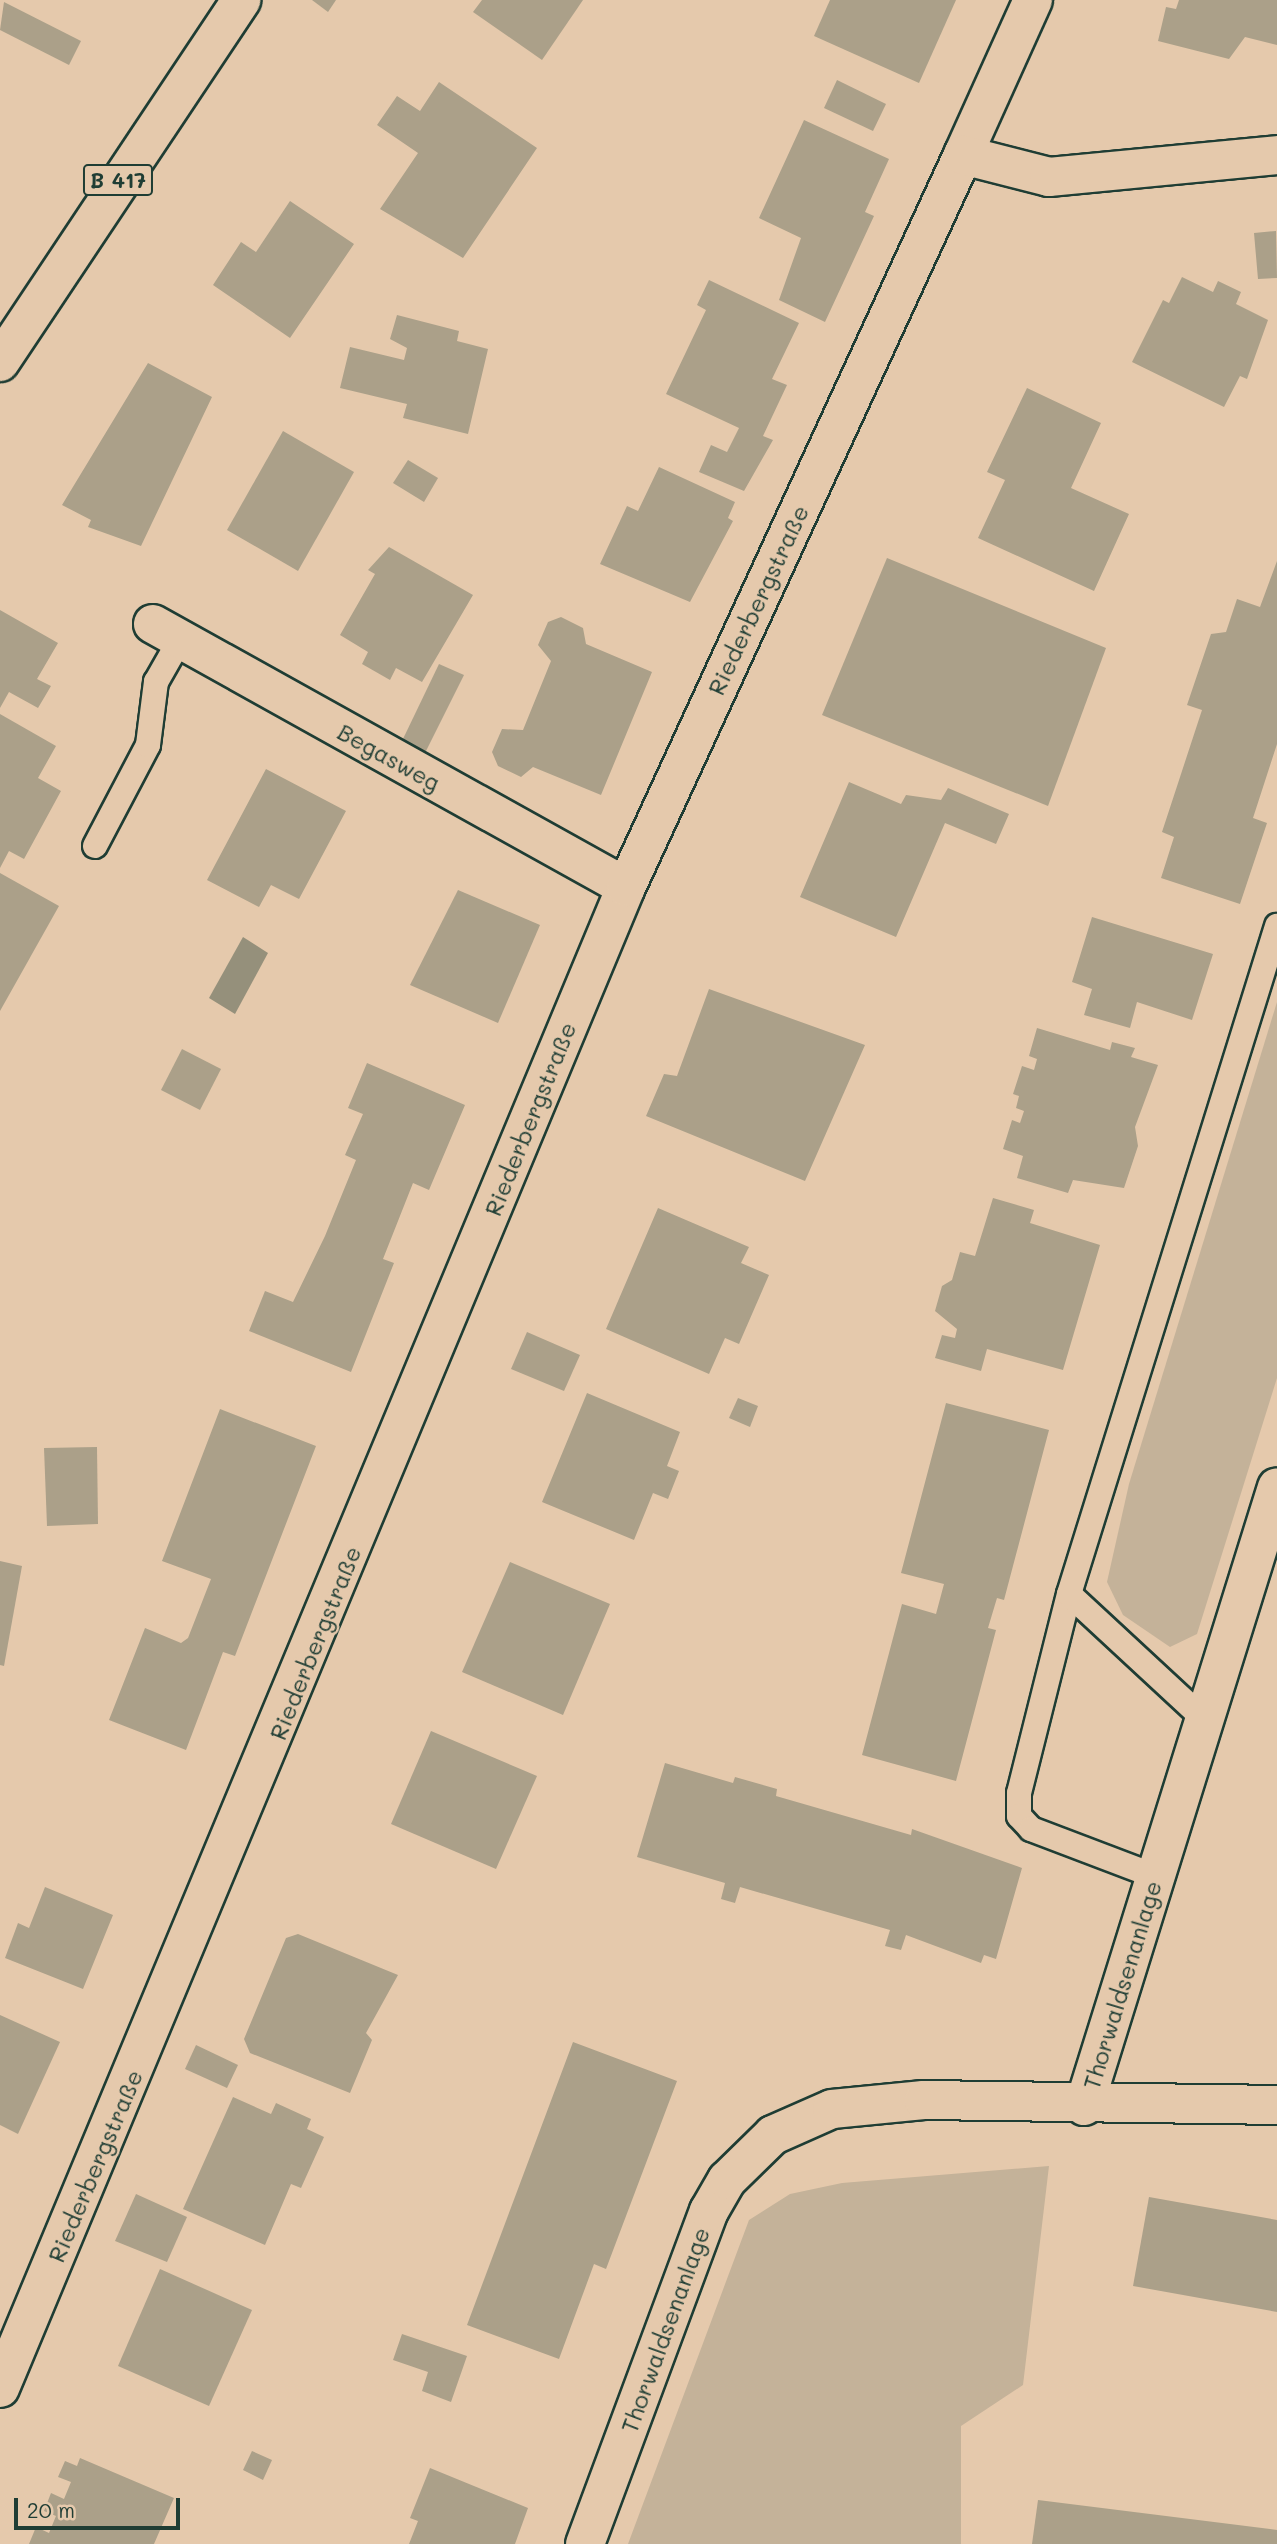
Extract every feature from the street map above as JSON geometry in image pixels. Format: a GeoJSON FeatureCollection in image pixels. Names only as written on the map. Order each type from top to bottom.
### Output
{"type":"FeatureCollection","features":[{"type":"Feature","properties":{"kind":"street","name":"B 417"},"geometry":{"type":"LineString","coordinates":[[0,362],[241,0]]}},
{"type":"Feature","properties":{"kind":"street","name":"Riederbergstraße"},"geometry":{"type":"LineString","coordinates":[[0,2388],[626,887],[1033,0]]}},
{"type":"Feature","properties":{"kind":"street"},"geometry":{"type":"LineString","coordinates":[[962,155],[1049,177],[1277,155]]}},
{"type":"Feature","properties":{"kind":"street","name":"Begasweg"},"geometry":{"type":"LineString","coordinates":[[166,632],[626,887]]}},
{"type":"Feature","properties":{"kind":"street","name":"Thorwaldsenanlage"},"geometry":{"type":"LineString","coordinates":[[585,2544],[709,2211],[746,2158],[773,2135],[832,2109],[924,2100],[1084,2106],[1277,1487]]}},
{"type":"Feature","properties":{"kind":"street"},"geometry":{"type":"LineString","coordinates":[[1084,2106],[1277,2105]]}},
{"type":"Feature","properties":{"kind":"lane"},"geometry":{"type":"LineString","coordinates":[[95,845],[148,745],[166,632]]}},
{"type":"Feature","properties":{"kind":"lane"},"geometry":{"type":"LineString","coordinates":[[1155,1876],[1031,1829],[1019,1816],[1018,1793],[1069,1594],[1277,926]]}},
{"type":"Feature","properties":{"kind":"lane"},"geometry":{"type":"LineString","coordinates":[[1069,1594],[1205,1720]]}},
{"type":"Feature","properties":{"kind":"shaded area"},"geometry":{"type":"Polygon","coordinates":[[[243,937],[268,953],[235,1014],[209,998],[243,937]]]}},
{"type":"Feature","properties":{"kind":"shaded area"},"geometry":{"type":"Polygon","coordinates":[[[1277,1002],[1277,1378],[1197,1634],[1170,1647],[1123,1615],[1107,1582],[1129,1484],[1277,1002]]]}},
{"type":"Feature","properties":{"kind":"shaded area"},"geometry":{"type":"Polygon","coordinates":[[[1049,2166],[1023,2385],[961,2426],[961,2544],[628,2544],[749,2220],[790,2194],[842,2183],[1049,2166]]]}},
{"type":"Feature","properties":{"kind":"building"},"geometry":{"type":"Polygon","coordinates":[[[312,0],[336,0],[328,12],[312,0]]]}},
{"type":"Feature","properties":{"kind":"building"},"geometry":{"type":"Polygon","coordinates":[[[482,0],[583,0],[542,60],[473,12],[482,0]]]}},
{"type":"Feature","properties":{"kind":"building"},"geometry":{"type":"Polygon","coordinates":[[[830,0],[956,0],[919,83],[814,36],[830,0]]]}},
{"type":"Feature","properties":{"kind":"building"},"geometry":{"type":"Polygon","coordinates":[[[1179,0],[1277,0],[1277,45],[1245,37],[1229,59],[1158,41],[1166,7],[1176,9],[1179,0]]]}},
{"type":"Feature","properties":{"kind":"building"},"geometry":{"type":"Polygon","coordinates":[[[4,2],[81,41],[69,65],[0,30],[4,2]]]}},
{"type":"Feature","properties":{"kind":"building"},"geometry":{"type":"Polygon","coordinates":[[[837,80],[886,104],[873,131],[824,108],[837,80]]]}},
{"type":"Feature","properties":{"kind":"building"},"geometry":{"type":"Polygon","coordinates":[[[439,82],[537,148],[463,258],[380,209],[418,153],[377,125],[397,96],[420,111],[439,82]]]}},
{"type":"Feature","properties":{"kind":"building"},"geometry":{"type":"Polygon","coordinates":[[[804,120],[889,159],[865,212],[874,216],[825,322],[779,300],[801,238],[759,218],[804,120]]]}},
{"type":"Feature","properties":{"kind":"building"},"geometry":{"type":"Polygon","coordinates":[[[290,201],[354,244],[290,338],[213,285],[241,242],[256,252],[290,201]]]}},
{"type":"Feature","properties":{"kind":"building"},"geometry":{"type":"Polygon","coordinates":[[[1276,231],[1277,278],[1258,279],[1254,233],[1276,231]]]}},
{"type":"Feature","properties":{"kind":"building"},"geometry":{"type":"Polygon","coordinates":[[[1182,277],[1213,292],[1218,281],[1241,292],[1236,304],[1268,320],[1247,379],[1240,376],[1224,407],[1132,362],[1163,300],[1169,303],[1182,277]]]}},
{"type":"Feature","properties":{"kind":"building"},"geometry":{"type":"Polygon","coordinates":[[[709,280],[799,323],[772,379],[787,385],[763,436],[773,440],[744,491],[699,472],[711,445],[727,452],[739,428],[666,394],[706,310],[697,305],[709,280]]]}},
{"type":"Feature","properties":{"kind":"building"},"geometry":{"type":"Polygon","coordinates":[[[397,315],[459,331],[457,341],[488,349],[468,434],[403,418],[407,404],[340,388],[350,347],[404,360],[407,348],[390,339],[397,315]]]}},
{"type":"Feature","properties":{"kind":"building"},"geometry":{"type":"Polygon","coordinates":[[[148,363],[212,397],[141,546],[88,527],[91,520],[62,505],[148,363]]]}},
{"type":"Feature","properties":{"kind":"building"},"geometry":{"type":"Polygon","coordinates":[[[1027,388],[1101,423],[1071,488],[1129,514],[1094,591],[978,538],[1005,480],[987,472],[1027,388]]]}},
{"type":"Feature","properties":{"kind":"building"},"geometry":{"type":"Polygon","coordinates":[[[283,431],[354,472],[298,571],[227,530],[283,431]]]}},
{"type":"Feature","properties":{"kind":"building"},"geometry":{"type":"Polygon","coordinates":[[[408,460],[438,478],[424,502],[393,483],[408,460]]]}},
{"type":"Feature","properties":{"kind":"building"},"geometry":{"type":"Polygon","coordinates":[[[659,467],[735,502],[728,518],[733,521],[690,602],[600,564],[627,506],[638,511],[659,467]]]}},
{"type":"Feature","properties":{"kind":"building"},"geometry":{"type":"Polygon","coordinates":[[[389,547],[473,595],[422,682],[396,668],[390,680],[362,664],[368,652],[340,635],[375,574],[368,570],[389,547]]]}},
{"type":"Feature","properties":{"kind":"building"},"geometry":{"type":"Polygon","coordinates":[[[887,558],[1106,648],[1048,806],[822,715],[887,558]]]}},
{"type":"Feature","properties":{"kind":"building"},"geometry":{"type":"Polygon","coordinates":[[[1277,561],[1277,744],[1253,818],[1267,823],[1240,904],[1161,878],[1174,837],[1162,832],[1202,710],[1187,705],[1211,634],[1226,632],[1237,599],[1260,607],[1277,561]]]}},
{"type":"Feature","properties":{"kind":"building"},"geometry":{"type":"Polygon","coordinates":[[[0,610],[58,643],[37,679],[51,686],[38,708],[9,692],[0,708],[0,610]]]}},
{"type":"Feature","properties":{"kind":"building"},"geometry":{"type":"Polygon","coordinates":[[[561,617],[583,628],[586,644],[652,672],[601,795],[533,767],[521,777],[498,766],[492,752],[502,729],[523,730],[551,661],[538,645],[548,622],[561,617]]]}},
{"type":"Feature","properties":{"kind":"building"},"geometry":{"type":"Polygon","coordinates":[[[439,664],[464,675],[425,753],[402,741],[439,664]]]}},
{"type":"Feature","properties":{"kind":"building"},"geometry":{"type":"Polygon","coordinates":[[[0,714],[56,746],[38,778],[61,791],[24,859],[9,851],[0,868],[0,714]]]}},
{"type":"Feature","properties":{"kind":"building"},"geometry":{"type":"Polygon","coordinates":[[[266,769],[346,811],[299,899],[271,885],[259,907],[207,880],[266,769]]]}},
{"type":"Feature","properties":{"kind":"building"},"geometry":{"type":"Polygon","coordinates":[[[849,782],[901,804],[906,795],[941,800],[948,788],[1009,814],[996,844],[945,823],[896,937],[800,897],[849,782]]]}},
{"type":"Feature","properties":{"kind":"building"},"geometry":{"type":"Polygon","coordinates":[[[0,873],[59,906],[0,1011],[0,873]]]}},
{"type":"Feature","properties":{"kind":"building"},"geometry":{"type":"Polygon","coordinates":[[[458,890],[540,925],[498,1023],[410,985],[458,890]]]}},
{"type":"Feature","properties":{"kind":"building"},"geometry":{"type":"Polygon","coordinates":[[[1092,917],[1213,954],[1192,1020],[1137,1002],[1130,1028],[1084,1015],[1092,989],[1072,982],[1092,917]]]}},
{"type":"Feature","properties":{"kind":"building"},"geometry":{"type":"Polygon","coordinates":[[[709,989],[865,1045],[805,1181],[646,1116],[664,1074],[677,1076],[709,989]]]}},
{"type":"Feature","properties":{"kind":"building"},"geometry":{"type":"Polygon","coordinates":[[[1037,1028],[1110,1050],[1112,1042],[1135,1048],[1131,1057],[1158,1065],[1135,1127],[1138,1146],[1124,1188],[1073,1180],[1068,1193],[1017,1178],[1023,1156],[1003,1149],[1012,1120],[1020,1123],[1024,1111],[1016,1108],[1019,1096],[1013,1094],[1022,1066],[1034,1070],[1037,1059],[1029,1056],[1037,1028]]]}},
{"type":"Feature","properties":{"kind":"building"},"geometry":{"type":"Polygon","coordinates":[[[182,1049],[221,1069],[200,1110],[161,1090],[182,1049]]]}},
{"type":"Feature","properties":{"kind":"building"},"geometry":{"type":"Polygon","coordinates":[[[367,1063],[465,1105],[429,1190],[413,1183],[383,1259],[394,1263],[351,1372],[249,1331],[265,1291],[293,1302],[325,1236],[356,1160],[345,1155],[363,1114],[348,1108],[367,1063]]]}},
{"type":"Feature","properties":{"kind":"building"},"geometry":{"type":"Polygon","coordinates":[[[993,1198],[1034,1210],[1030,1223],[1100,1245],[1063,1370],[987,1349],[981,1371],[935,1358],[942,1335],[955,1338],[957,1329],[935,1311],[942,1286],[952,1280],[960,1252],[975,1256],[993,1198]]]}},
{"type":"Feature","properties":{"kind":"building"},"geometry":{"type":"Polygon","coordinates":[[[658,1208],[749,1247],[741,1263],[769,1275],[739,1344],[725,1338],[709,1374],[606,1329],[658,1208]]]}},
{"type":"Feature","properties":{"kind":"building"},"geometry":{"type":"Polygon","coordinates":[[[527,1332],[580,1355],[564,1391],[511,1369],[527,1332]]]}},
{"type":"Feature","properties":{"kind":"building"},"geometry":{"type":"Polygon","coordinates":[[[587,1393],[680,1432],[667,1466],[679,1471],[668,1499],[653,1493],[634,1540],[542,1502],[587,1393]]]}},
{"type":"Feature","properties":{"kind":"building"},"geometry":{"type":"Polygon","coordinates":[[[738,1398],[758,1406],[750,1427],[729,1418],[738,1398]]]}},
{"type":"Feature","properties":{"kind":"building"},"geometry":{"type":"Polygon","coordinates":[[[946,1403],[1049,1430],[1004,1600],[997,1598],[988,1628],[996,1630],[956,1781],[862,1755],[902,1604],[936,1614],[944,1584],[901,1573],[946,1403]]]}},
{"type":"Feature","properties":{"kind":"building"},"geometry":{"type":"Polygon","coordinates":[[[220,1409],[316,1446],[235,1656],[223,1652],[186,1750],[109,1720],[145,1628],[181,1643],[188,1638],[211,1579],[162,1561],[220,1409]]]}},
{"type":"Feature","properties":{"kind":"building"},"geometry":{"type":"Polygon","coordinates":[[[97,1447],[98,1524],[47,1526],[44,1448],[97,1447]]]}},
{"type":"Feature","properties":{"kind":"building"},"geometry":{"type":"Polygon","coordinates":[[[0,1561],[22,1566],[4,1666],[0,1665],[0,1561]]]}},
{"type":"Feature","properties":{"kind":"building"},"geometry":{"type":"Polygon","coordinates":[[[510,1562],[610,1604],[563,1715],[462,1672],[510,1562]]]}},
{"type":"Feature","properties":{"kind":"building"},"geometry":{"type":"Polygon","coordinates":[[[431,1731],[537,1776],[496,1869],[391,1824],[431,1731]]]}},
{"type":"Feature","properties":{"kind":"building"},"geometry":{"type":"Polygon","coordinates":[[[665,1763],[733,1783],[735,1777],[777,1789],[776,1796],[911,1835],[912,1829],[1022,1868],[996,1959],[984,1955],[981,1963],[906,1935],[901,1950],[885,1946],[890,1930],[740,1887],[735,1903],[721,1899],[725,1883],[637,1857],[665,1763]]]}},
{"type":"Feature","properties":{"kind":"building"},"geometry":{"type":"Polygon","coordinates":[[[45,1887],[113,1915],[83,1989],[5,1958],[18,1923],[29,1928],[45,1887]]]}},
{"type":"Feature","properties":{"kind":"building"},"geometry":{"type":"Polygon","coordinates":[[[298,1934],[398,1975],[366,2033],[372,2040],[350,2093],[250,2053],[244,2039],[286,1938],[298,1934]]]}},
{"type":"Feature","properties":{"kind":"building"},"geometry":{"type":"Polygon","coordinates":[[[0,2015],[60,2042],[18,2134],[0,2125],[0,2015]]]}},
{"type":"Feature","properties":{"kind":"building"},"geometry":{"type":"Polygon","coordinates":[[[573,2042],[677,2081],[606,2269],[594,2264],[559,2359],[467,2325],[573,2042]]]}},
{"type":"Feature","properties":{"kind":"building"},"geometry":{"type":"Polygon","coordinates":[[[196,2045],[238,2065],[227,2088],[185,2069],[196,2045]]]}},
{"type":"Feature","properties":{"kind":"building"},"geometry":{"type":"Polygon","coordinates":[[[233,2097],[271,2114],[276,2103],[311,2119],[307,2129],[324,2137],[301,2188],[291,2184],[265,2245],[183,2209],[233,2097]]]}},
{"type":"Feature","properties":{"kind":"building"},"geometry":{"type":"Polygon","coordinates":[[[136,2194],[187,2217],[167,2262],[115,2241],[136,2194]]]}},
{"type":"Feature","properties":{"kind":"building"},"geometry":{"type":"Polygon","coordinates":[[[1149,2197],[1277,2220],[1277,2312],[1133,2286],[1149,2197]]]}},
{"type":"Feature","properties":{"kind":"building"},"geometry":{"type":"Polygon","coordinates":[[[160,2269],[252,2310],[209,2406],[118,2366],[160,2269]]]}},
{"type":"Feature","properties":{"kind":"building"},"geometry":{"type":"Polygon","coordinates":[[[402,2334],[467,2356],[451,2402],[422,2391],[428,2372],[393,2360],[402,2334]]]}},
{"type":"Feature","properties":{"kind":"building"},"geometry":{"type":"Polygon","coordinates":[[[252,2451],[272,2460],[263,2480],[243,2470],[252,2451]]]}},
{"type":"Feature","properties":{"kind":"building"},"geometry":{"type":"Polygon","coordinates":[[[80,2458],[174,2498],[154,2544],[29,2544],[36,2527],[49,2533],[56,2516],[44,2511],[51,2493],[64,2499],[71,2482],[58,2477],[65,2461],[77,2466],[80,2458]]]}},
{"type":"Feature","properties":{"kind":"building"},"geometry":{"type":"Polygon","coordinates":[[[430,2468],[528,2508],[515,2544],[409,2544],[418,2521],[410,2518],[430,2468]]]}},
{"type":"Feature","properties":{"kind":"building"},"geometry":{"type":"Polygon","coordinates":[[[1038,2500],[1277,2530],[1277,2544],[1032,2544],[1038,2500]]]}}]}
